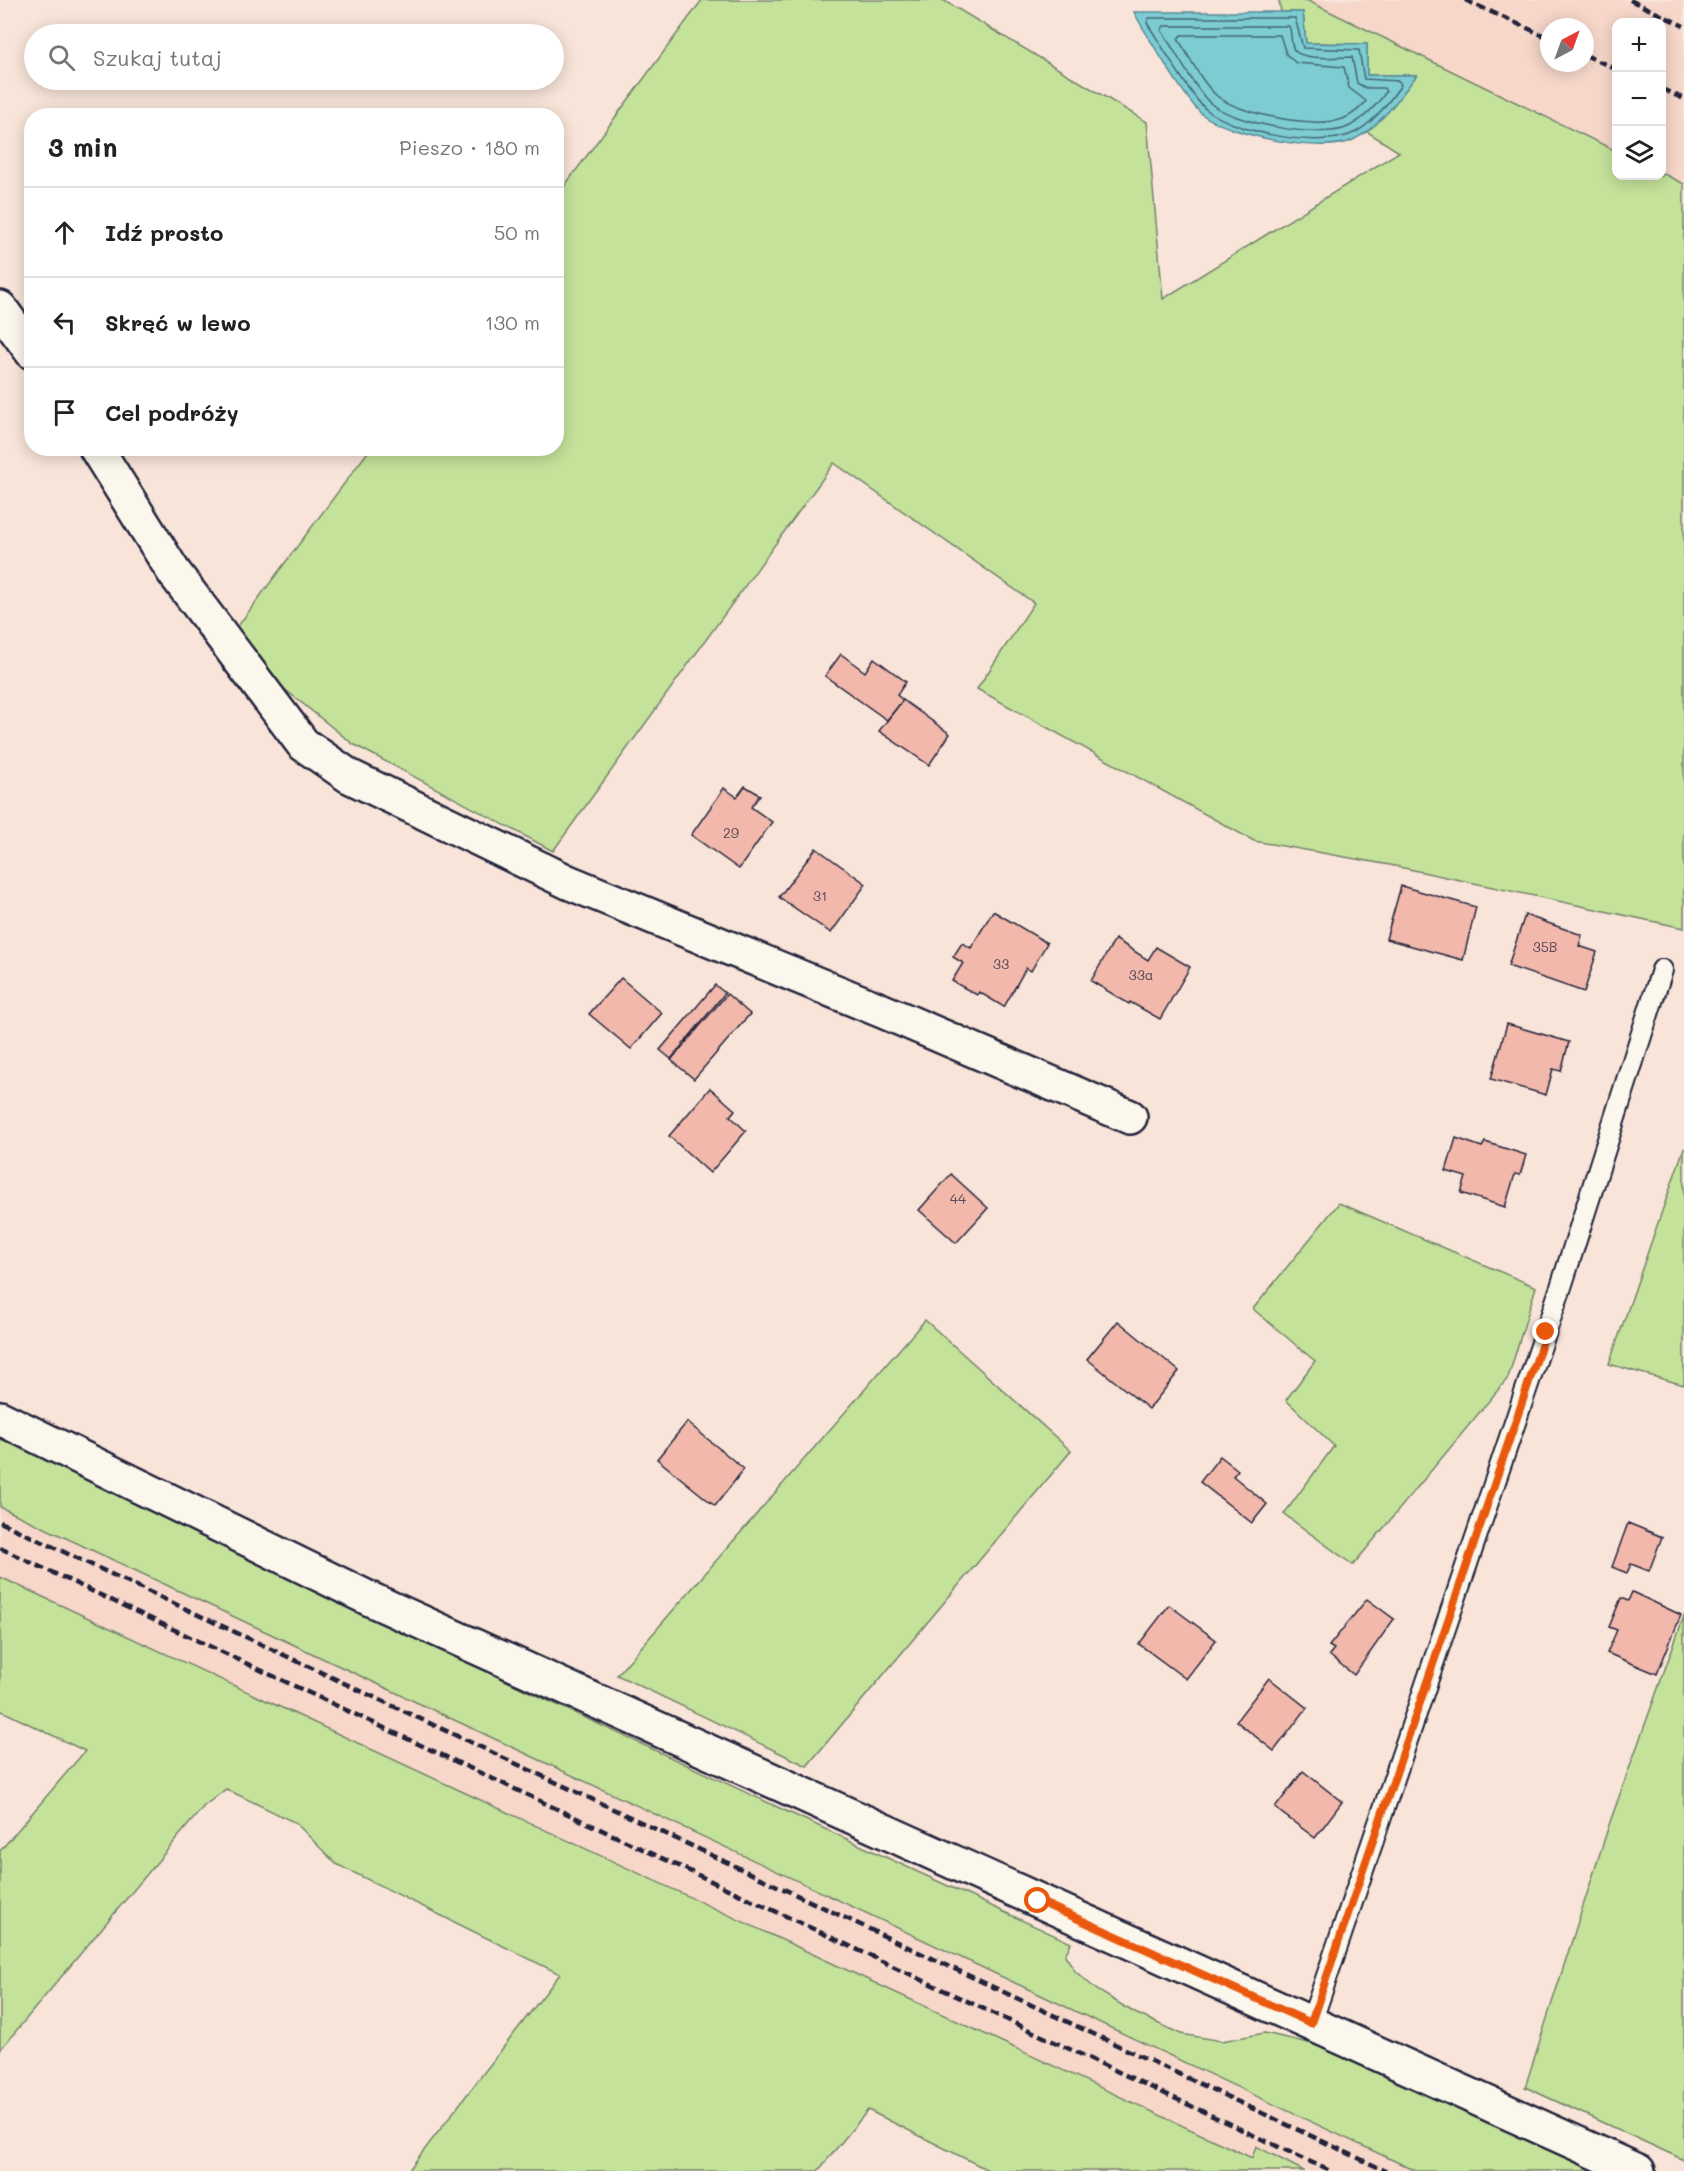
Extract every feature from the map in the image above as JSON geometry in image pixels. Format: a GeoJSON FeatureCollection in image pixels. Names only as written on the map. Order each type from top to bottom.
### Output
{"type":"FeatureCollection","features":[{"type":"Feature","properties":{"kind":"street"},"geometry":{"type":"LineString","coordinates":[[0,308],[24,340]]}},
{"type":"Feature","properties":{"kind":"street"},"geometry":{"type":"LineString","coordinates":[[101,456],[173,571],[303,744],[349,776],[568,882],[885,1012],[1130,1118]]}},
{"type":"Feature","properties":{"kind":"street"},"geometry":{"type":"LineString","coordinates":[[0,1418],[380,1604],[1638,2171]]}},
{"type":"Feature","properties":{"kind":"lane"},"geometry":{"type":"LineString","coordinates":[[1311,2023],[1561,1287],[1662,970]]}},
{"type":"Feature","properties":{"kind":"shaded area"},"geometry":{"type":"Polygon","coordinates":[[[1306,0],[1684,0],[1684,184],[1666,175],[1666,18],[1612,18],[1612,149],[1306,0]]]}},
{"type":"Feature","properties":{"kind":"shaded area"},"geometry":{"type":"Polygon","coordinates":[[[0,1507],[1271,2101],[1416,2171],[1309,2171],[1257,2146],[1252,2159],[0,1577],[0,1507]]]}},
{"type":"Feature","properties":{"kind":"green space"},"geometry":{"type":"Polygon","coordinates":[[[702,0],[943,0],[1147,122],[1163,299],[1399,152],[1366,131],[1376,124],[1417,75],[1367,75],[1367,44],[1306,43],[1303,12],[1281,12],[1279,0],[1306,0],[1612,149],[1612,180],[1666,180],[1666,175],[1684,184],[1684,928],[1390,865],[1254,841],[977,689],[1034,603],[834,463],[553,851],[353,744],[226,642],[365,456],[564,456],[564,187],[702,0]]]}},
{"type":"Feature","properties":{"kind":"green space"},"geometry":{"type":"Polygon","coordinates":[[[1684,1148],[1684,1385],[1609,1364],[1684,1148]]]}},
{"type":"Feature","properties":{"kind":"green space"},"geometry":{"type":"Polygon","coordinates":[[[1339,1203],[1536,1287],[1508,1378],[1353,1565],[1284,1514],[1334,1446],[1286,1400],[1315,1361],[1253,1309],[1339,1203]]]}},
{"type":"Feature","properties":{"kind":"green space"},"geometry":{"type":"Polygon","coordinates":[[[925,1320],[1071,1451],[807,1766],[617,1675],[925,1320]]]}},
{"type":"Feature","properties":{"kind":"green space"},"geometry":{"type":"Polygon","coordinates":[[[0,1438],[538,1696],[1071,1943],[1065,1955],[1075,1971],[1097,1990],[1135,2013],[1181,2034],[1222,2041],[1265,2033],[1326,2047],[1607,2171],[1416,2171],[0,1507],[0,1438]]]}},
{"type":"Feature","properties":{"kind":"green space"},"geometry":{"type":"Polygon","coordinates":[[[0,1577],[1252,2158],[1256,2146],[1304,2171],[990,2171],[868,2110],[818,2171],[408,2171],[560,1974],[336,1864],[296,1823],[226,1789],[204,1806],[0,2050],[0,1851],[85,1751],[0,1710],[0,1577]]]}},
{"type":"Feature","properties":{"kind":"green space"},"geometry":{"type":"Polygon","coordinates":[[[1684,1616],[1684,2160],[1525,2087],[1610,1822],[1684,1616]]]}},
{"type":"Feature","properties":{"kind":"water"},"geometry":{"type":"Polygon","coordinates":[[[1134,12],[1303,12],[1306,43],[1367,44],[1367,75],[1417,75],[1381,119],[1353,140],[1321,145],[1299,144],[1254,136],[1216,122],[1196,108],[1167,67],[1134,12]]]}},
{"type":"Feature","properties":{"kind":"building"},"geometry":{"type":"Polygon","coordinates":[[[841,654],[865,672],[874,658],[906,682],[897,695],[903,700],[887,720],[825,676],[841,654]]]}},
{"type":"Feature","properties":{"kind":"building"},"geometry":{"type":"Polygon","coordinates":[[[903,700],[950,734],[929,765],[879,731],[903,700]]]}},
{"type":"Feature","properties":{"kind":"building"},"geometry":{"type":"Polygon","coordinates":[[[745,786],[760,795],[751,807],[772,822],[739,869],[691,835],[724,788],[737,797],[745,786]]]}},
{"type":"Feature","properties":{"kind":"building"},"geometry":{"type":"Polygon","coordinates":[[[816,848],[866,884],[831,933],[779,897],[816,848]]]}},
{"type":"Feature","properties":{"kind":"building"},"geometry":{"type":"Polygon","coordinates":[[[1401,886],[1476,907],[1463,960],[1386,939],[1401,886]]]}},
{"type":"Feature","properties":{"kind":"building"},"geometry":{"type":"Polygon","coordinates":[[[993,911],[1047,943],[1031,971],[1026,968],[1004,1007],[979,992],[977,995],[952,981],[963,963],[953,957],[962,943],[971,948],[993,911]]]}},
{"type":"Feature","properties":{"kind":"building"},"geometry":{"type":"Polygon","coordinates":[[[1525,915],[1582,935],[1579,946],[1597,952],[1584,992],[1508,966],[1525,915]]]}},
{"type":"Feature","properties":{"kind":"building"},"geometry":{"type":"Polygon","coordinates":[[[1115,939],[1148,960],[1156,947],[1190,967],[1160,1019],[1130,1002],[1129,1004],[1091,981],[1115,939]]]}},
{"type":"Feature","properties":{"kind":"building"},"geometry":{"type":"Polygon","coordinates":[[[621,978],[662,1013],[631,1049],[589,1014],[621,978]]]}},
{"type":"Feature","properties":{"kind":"building"},"geometry":{"type":"Polygon","coordinates":[[[715,985],[725,993],[671,1059],[660,1050],[715,985]]]}},
{"type":"Feature","properties":{"kind":"building"},"geometry":{"type":"Polygon","coordinates":[[[727,994],[750,1014],[694,1079],[671,1060],[727,994]]]}},
{"type":"Feature","properties":{"kind":"building"},"geometry":{"type":"Polygon","coordinates":[[[1507,1024],[1569,1042],[1561,1071],[1553,1069],[1546,1095],[1491,1079],[1507,1024]]]}},
{"type":"Feature","properties":{"kind":"building"},"geometry":{"type":"Polygon","coordinates":[[[710,1088],[735,1110],[730,1116],[746,1131],[710,1173],[669,1136],[710,1088]]]}},
{"type":"Feature","properties":{"kind":"building"},"geometry":{"type":"Polygon","coordinates":[[[1456,1138],[1482,1147],[1485,1142],[1526,1155],[1520,1175],[1515,1174],[1505,1207],[1461,1193],[1466,1177],[1446,1171],[1456,1138]]]}},
{"type":"Feature","properties":{"kind":"building"},"geometry":{"type":"Polygon","coordinates":[[[951,1174],[988,1208],[956,1243],[919,1210],[951,1174]]]}},
{"type":"Feature","properties":{"kind":"building"},"geometry":{"type":"Polygon","coordinates":[[[1118,1321],[1179,1371],[1149,1409],[1087,1359],[1118,1321]]]}},
{"type":"Feature","properties":{"kind":"building"},"geometry":{"type":"Polygon","coordinates":[[[687,1422],[744,1469],[715,1506],[657,1459],[687,1422]]]}},
{"type":"Feature","properties":{"kind":"building"},"geometry":{"type":"Polygon","coordinates":[[[1220,1456],[1238,1470],[1233,1476],[1267,1504],[1252,1523],[1200,1482],[1220,1456]]]}},
{"type":"Feature","properties":{"kind":"building"},"geometry":{"type":"Polygon","coordinates":[[[1628,1523],[1662,1537],[1649,1571],[1631,1564],[1627,1573],[1612,1567],[1628,1523]]]}},
{"type":"Feature","properties":{"kind":"building"},"geometry":{"type":"Polygon","coordinates":[[[1632,1592],[1681,1615],[1657,1674],[1607,1653],[1617,1630],[1609,1627],[1621,1598],[1628,1601],[1632,1592]]]}},
{"type":"Feature","properties":{"kind":"building"},"geometry":{"type":"Polygon","coordinates":[[[1367,1599],[1394,1619],[1354,1675],[1329,1655],[1334,1649],[1329,1646],[1367,1599]]]}},
{"type":"Feature","properties":{"kind":"building"},"geometry":{"type":"Polygon","coordinates":[[[1169,1605],[1216,1640],[1186,1679],[1139,1644],[1169,1605]]]}},
{"type":"Feature","properties":{"kind":"building"},"geometry":{"type":"Polygon","coordinates":[[[1269,1678],[1307,1708],[1274,1751],[1236,1721],[1269,1678]]]}},
{"type":"Feature","properties":{"kind":"building"},"geometry":{"type":"Polygon","coordinates":[[[1303,1771],[1342,1802],[1315,1838],[1275,1808],[1303,1771]]]}},
{"type":"Feature","properties":{"kind":"railway"},"geometry":{"type":"LineString","coordinates":[[1465,0],[1540,34]]}},
{"type":"Feature","properties":{"kind":"railway"},"geometry":{"type":"LineString","coordinates":[[1630,0],[1684,26]]}},
{"type":"Feature","properties":{"kind":"railway"},"geometry":{"type":"LineString","coordinates":[[1594,59],[1612,67]]}},
{"type":"Feature","properties":{"kind":"railway"},"geometry":{"type":"LineString","coordinates":[[1666,91],[1684,99]]}},
{"type":"Feature","properties":{"kind":"railway"},"geometry":{"type":"LineString","coordinates":[[0,1522],[1386,2171]]}},
{"type":"Feature","properties":{"kind":"railway"},"geometry":{"type":"LineString","coordinates":[[0,1548],[1330,2171]]}},
{"type":"Feature","properties":{"kind":"route"},"geometry":{"type":"LineString","coordinates":[[1038,1901],[1311,2023],[1546,1332]]}}]}
